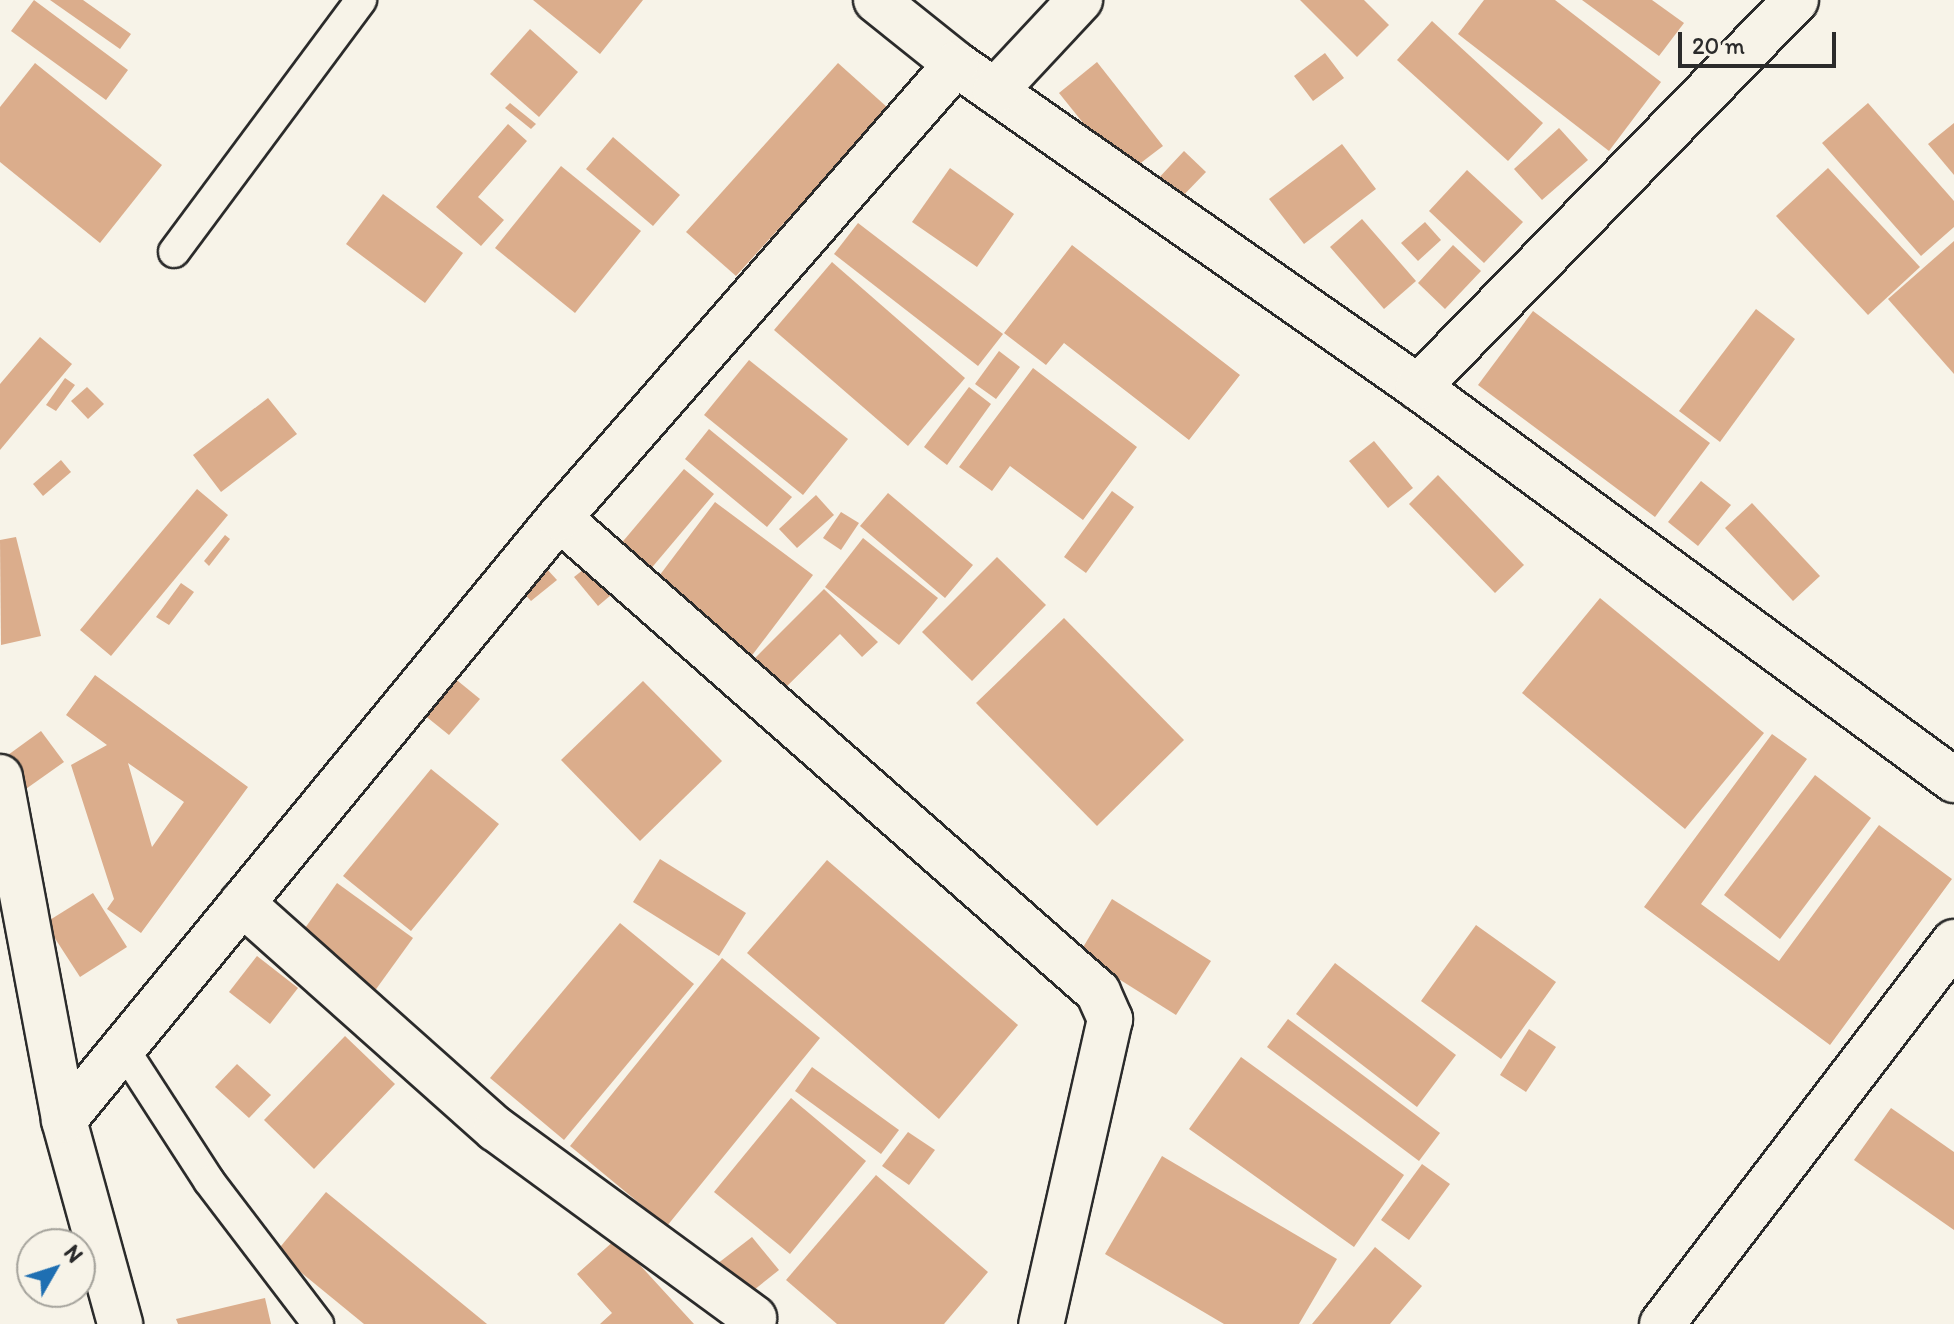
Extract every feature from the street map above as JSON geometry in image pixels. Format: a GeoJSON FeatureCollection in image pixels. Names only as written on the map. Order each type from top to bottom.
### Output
{"type":"FeatureCollection","features":[{"type":"Feature","properties":{"kind":"street"},"geometry":{"type":"LineString","coordinates":[[876,0],[956,64],[1418,387],[1954,780]]}},
{"type":"Feature","properties":{"kind":"street"},"geometry":{"type":"LineString","coordinates":[[995,91],[1080,0]]}},
{"type":"Feature","properties":{"kind":"street"},"geometry":{"type":"LineString","coordinates":[[1418,387],[1796,0]]}},
{"type":"Feature","properties":{"kind":"street"},"geometry":{"type":"LineString","coordinates":[[64,1120],[559,518],[956,64]]}},
{"type":"Feature","properties":{"kind":"street"},"geometry":{"type":"LineString","coordinates":[[559,518],[1098,992],[1110,1019],[1041,1324]]}},
{"type":"Feature","properties":{"kind":"street"},"geometry":{"type":"LineString","coordinates":[[0,777],[64,1120],[120,1324]]}},
{"type":"Feature","properties":{"kind":"street"},"geometry":{"type":"LineString","coordinates":[[242,903],[496,1129],[754,1318]]}},
{"type":"Feature","properties":{"kind":"street"},"geometry":{"type":"LineString","coordinates":[[1662,1324],[1954,942]]}},
{"type":"Feature","properties":{"kind":"lane"},"geometry":{"type":"LineString","coordinates":[[174,252],[361,0]]}},
{"type":"Feature","properties":{"kind":"lane"},"geometry":{"type":"LineString","coordinates":[[123,1048],[209,1181],[318,1324]]}},
{"type":"Feature","properties":{"kind":"building"},"geometry":{"type":"Polygon","coordinates":[[[34,0],[128,70],[106,100],[11,31],[34,0]]]}},
{"type":"Feature","properties":{"kind":"building"},"geometry":{"type":"Polygon","coordinates":[[[50,0],[83,0],[131,34],[120,49],[50,0]]]}},
{"type":"Feature","properties":{"kind":"building"},"geometry":{"type":"Polygon","coordinates":[[[533,0],[643,0],[600,54],[533,0]]]}},
{"type":"Feature","properties":{"kind":"building"},"geometry":{"type":"Polygon","coordinates":[[[1300,0],[1364,0],[1389,25],[1357,57],[1300,0]]]}},
{"type":"Feature","properties":{"kind":"building"},"geometry":{"type":"Polygon","coordinates":[[[1484,0],[1555,0],[1661,82],[1609,151],[1458,34],[1484,0]]]}},
{"type":"Feature","properties":{"kind":"building"},"geometry":{"type":"Polygon","coordinates":[[[1582,0],[1652,0],[1684,23],[1659,56],[1582,0]]]}},
{"type":"Feature","properties":{"kind":"building"},"geometry":{"type":"Polygon","coordinates":[[[1432,21],[1543,123],[1508,161],[1397,60],[1432,21]]]}},
{"type":"Feature","properties":{"kind":"building"},"geometry":{"type":"Polygon","coordinates":[[[530,29],[578,72],[539,117],[490,74],[530,29]]]}},
{"type":"Feature","properties":{"kind":"building"},"geometry":{"type":"Polygon","coordinates":[[[1325,53],[1344,78],[1313,101],[1294,76],[1325,53]]]}},
{"type":"Feature","properties":{"kind":"building"},"geometry":{"type":"Polygon","coordinates":[[[1097,62],[1163,146],[1125,175],[1059,93],[1097,62]]]}},
{"type":"Feature","properties":{"kind":"building"},"geometry":{"type":"Polygon","coordinates":[[[35,63],[162,165],[100,243],[0,162],[0,107],[35,63]]]}},
{"type":"Feature","properties":{"kind":"building"},"geometry":{"type":"Polygon","coordinates":[[[838,63],[888,108],[736,276],[686,232],[838,63]]]}},
{"type":"Feature","properties":{"kind":"building"},"geometry":{"type":"Polygon","coordinates":[[[510,103],[536,124],[531,129],[505,108],[510,103]]]}},
{"type":"Feature","properties":{"kind":"building"},"geometry":{"type":"Polygon","coordinates":[[[1868,103],[1954,201],[1954,227],[1921,256],[1822,143],[1868,103]]]}},
{"type":"Feature","properties":{"kind":"building"},"geometry":{"type":"Polygon","coordinates":[[[1954,123],[1954,175],[1928,144],[1954,123]]]}},
{"type":"Feature","properties":{"kind":"building"},"geometry":{"type":"Polygon","coordinates":[[[508,124],[527,141],[478,197],[504,220],[481,246],[436,207],[508,124]]]}},
{"type":"Feature","properties":{"kind":"building"},"geometry":{"type":"Polygon","coordinates":[[[1559,128],[1588,160],[1542,200],[1514,169],[1559,128]]]}},
{"type":"Feature","properties":{"kind":"building"},"geometry":{"type":"Polygon","coordinates":[[[613,137],[680,195],[653,226],[586,169],[613,137]]]}},
{"type":"Feature","properties":{"kind":"building"},"geometry":{"type":"Polygon","coordinates":[[[1342,144],[1376,189],[1304,244],[1269,199],[1342,144]]]}},
{"type":"Feature","properties":{"kind":"building"},"geometry":{"type":"Polygon","coordinates":[[[1184,151],[1206,172],[1176,203],[1155,182],[1184,151]]]}},
{"type":"Feature","properties":{"kind":"building"},"geometry":{"type":"Polygon","coordinates":[[[561,166],[641,231],[575,313],[495,248],[561,166]]]}},
{"type":"Feature","properties":{"kind":"building"},"geometry":{"type":"Polygon","coordinates":[[[950,168],[1014,214],[977,267],[912,222],[950,168]]]}},
{"type":"Feature","properties":{"kind":"building"},"geometry":{"type":"Polygon","coordinates":[[[1828,168],[1920,267],[1868,315],[1776,216],[1828,168]]]}},
{"type":"Feature","properties":{"kind":"building"},"geometry":{"type":"Polygon","coordinates":[[[1467,170],[1523,222],[1484,263],[1429,211],[1467,170]]]}},
{"type":"Feature","properties":{"kind":"building"},"geometry":{"type":"Polygon","coordinates":[[[383,194],[463,253],[425,303],[346,244],[383,194]]]}},
{"type":"Feature","properties":{"kind":"building"},"geometry":{"type":"Polygon","coordinates":[[[1362,219],[1416,281],[1384,309],[1330,247],[1362,219]]]}},
{"type":"Feature","properties":{"kind":"building"},"geometry":{"type":"Polygon","coordinates":[[[1425,222],[1441,240],[1418,261],[1401,243],[1425,222]]]}},
{"type":"Feature","properties":{"kind":"building"},"geometry":{"type":"Polygon","coordinates":[[[858,223],[1003,334],[978,366],[834,254],[858,223]]]}},
{"type":"Feature","properties":{"kind":"building"},"geometry":{"type":"Polygon","coordinates":[[[1954,241],[1954,374],[1888,299],[1954,241]]]}},
{"type":"Feature","properties":{"kind":"building"},"geometry":{"type":"Polygon","coordinates":[[[1072,245],[1240,375],[1189,440],[1064,343],[1046,365],[1004,333],[1072,245]]]}},
{"type":"Feature","properties":{"kind":"building"},"geometry":{"type":"Polygon","coordinates":[[[1453,245],[1481,271],[1445,309],[1418,283],[1453,245]]]}},
{"type":"Feature","properties":{"kind":"building"},"geometry":{"type":"Polygon","coordinates":[[[832,262],[965,378],[908,446],[774,330],[832,262]]]}},
{"type":"Feature","properties":{"kind":"building"},"geometry":{"type":"Polygon","coordinates":[[[1756,309],[1795,339],[1720,442],[1679,411],[1756,309]]]}},
{"type":"Feature","properties":{"kind":"building"},"geometry":{"type":"Polygon","coordinates":[[[1533,311],[1710,443],[1655,517],[1478,385],[1533,311]]]}},
{"type":"Feature","properties":{"kind":"building"},"geometry":{"type":"Polygon","coordinates":[[[40,337],[72,364],[0,450],[0,384],[40,337]]]}},
{"type":"Feature","properties":{"kind":"building"},"geometry":{"type":"Polygon","coordinates":[[[999,351],[1020,367],[996,399],[975,384],[999,351]]]}},
{"type":"Feature","properties":{"kind":"building"},"geometry":{"type":"Polygon","coordinates":[[[749,360],[848,439],[803,495],[704,415],[749,360]]]}},
{"type":"Feature","properties":{"kind":"building"},"geometry":{"type":"Polygon","coordinates":[[[1033,368],[1137,447],[1083,520],[1010,466],[992,491],[959,467],[1033,368]]]}},
{"type":"Feature","properties":{"kind":"building"},"geometry":{"type":"Polygon","coordinates":[[[65,378],[75,385],[56,411],[46,405],[65,378]]]}},
{"type":"Feature","properties":{"kind":"building"},"geometry":{"type":"Polygon","coordinates":[[[87,387],[104,404],[88,419],[71,401],[87,387]]]}},
{"type":"Feature","properties":{"kind":"building"},"geometry":{"type":"Polygon","coordinates":[[[969,387],[991,404],[947,465],[924,447],[969,387]]]}},
{"type":"Feature","properties":{"kind":"building"},"geometry":{"type":"Polygon","coordinates":[[[268,398],[297,434],[221,492],[193,455],[268,398]]]}},
{"type":"Feature","properties":{"kind":"building"},"geometry":{"type":"Polygon","coordinates":[[[709,429],[792,497],[767,527],[685,459],[709,429]]]}},
{"type":"Feature","properties":{"kind":"building"},"geometry":{"type":"Polygon","coordinates":[[[1374,441],[1413,488],[1388,508],[1349,461],[1374,441]]]}},
{"type":"Feature","properties":{"kind":"building"},"geometry":{"type":"Polygon","coordinates":[[[61,460],[71,472],[43,496],[33,484],[61,460]]]}},
{"type":"Feature","properties":{"kind":"building"},"geometry":{"type":"Polygon","coordinates":[[[684,469],[714,494],[649,571],[619,546],[684,469]]]}},
{"type":"Feature","properties":{"kind":"building"},"geometry":{"type":"Polygon","coordinates":[[[1438,475],[1524,565],[1495,593],[1409,504],[1438,475]]]}},
{"type":"Feature","properties":{"kind":"building"},"geometry":{"type":"Polygon","coordinates":[[[1701,481],[1731,505],[1698,546],[1668,522],[1701,481]]]}},
{"type":"Feature","properties":{"kind":"building"},"geometry":{"type":"Polygon","coordinates":[[[197,489],[228,515],[111,656],[80,630],[197,489]]]}},
{"type":"Feature","properties":{"kind":"building"},"geometry":{"type":"Polygon","coordinates":[[[1112,491],[1134,507],[1086,573],[1064,557],[1112,491]]]}},
{"type":"Feature","properties":{"kind":"building"},"geometry":{"type":"Polygon","coordinates":[[[888,493],[973,565],[945,598],[860,526],[888,493]]]}},
{"type":"Feature","properties":{"kind":"building"},"geometry":{"type":"Polygon","coordinates":[[[816,495],[834,515],[797,548],[779,529],[816,495]]]}},
{"type":"Feature","properties":{"kind":"building"},"geometry":{"type":"Polygon","coordinates":[[[715,502],[813,575],[747,662],[650,588],[715,502]]]}},
{"type":"Feature","properties":{"kind":"building"},"geometry":{"type":"Polygon","coordinates":[[[1752,503],[1820,576],[1793,601],[1725,528],[1752,503]]]}},
{"type":"Feature","properties":{"kind":"building"},"geometry":{"type":"Polygon","coordinates":[[[841,512],[859,523],[841,550],[823,538],[841,512]]]}},
{"type":"Feature","properties":{"kind":"building"},"geometry":{"type":"Polygon","coordinates":[[[225,535],[230,539],[209,566],[204,561],[225,535]]]}},
{"type":"Feature","properties":{"kind":"building"},"geometry":{"type":"Polygon","coordinates":[[[16,537],[41,636],[1,645],[0,540],[16,537]]]}},
{"type":"Feature","properties":{"kind":"building"},"geometry":{"type":"Polygon","coordinates":[[[863,538],[938,598],[899,645],[825,587],[863,538]]]}},
{"type":"Feature","properties":{"kind":"building"},"geometry":{"type":"Polygon","coordinates":[[[997,557],[1046,605],[972,681],[922,632],[997,557]]]}},
{"type":"Feature","properties":{"kind":"building"},"geometry":{"type":"Polygon","coordinates":[[[588,566],[611,595],[598,606],[574,577],[588,566]]]}},
{"type":"Feature","properties":{"kind":"building"},"geometry":{"type":"Polygon","coordinates":[[[545,567],[557,580],[531,601],[520,589],[545,567]]]}},
{"type":"Feature","properties":{"kind":"building"},"geometry":{"type":"Polygon","coordinates":[[[181,583],[194,592],[169,625],[156,617],[181,583]]]}},
{"type":"Feature","properties":{"kind":"building"},"geometry":{"type":"Polygon","coordinates":[[[824,589],[878,642],[862,657],[840,634],[782,691],[752,661],[824,589]]]}},
{"type":"Feature","properties":{"kind":"building"},"geometry":{"type":"Polygon","coordinates":[[[1600,598],[1764,733],[1685,829],[1522,693],[1600,598]]]}},
{"type":"Feature","properties":{"kind":"building"},"geometry":{"type":"Polygon","coordinates":[[[1064,618],[1184,740],[1097,826],[976,703],[1064,618]]]}},
{"type":"Feature","properties":{"kind":"building"},"geometry":{"type":"Polygon","coordinates":[[[95,675],[248,787],[141,933],[107,909],[114,899],[71,765],[107,745],[66,715],[95,675]],[[128,763],[152,847],[184,802],[128,763]]]}},
{"type":"Feature","properties":{"kind":"building"},"geometry":{"type":"Polygon","coordinates":[[[453,677],[480,699],[449,735],[423,714],[453,677]]]}},
{"type":"Feature","properties":{"kind":"building"},"geometry":{"type":"Polygon","coordinates":[[[643,681],[722,761],[640,841],[561,760],[643,681]]]}},
{"type":"Feature","properties":{"kind":"building"},"geometry":{"type":"Polygon","coordinates":[[[41,731],[64,762],[23,791],[1,760],[41,731]]]}},
{"type":"Feature","properties":{"kind":"building"},"geometry":{"type":"Polygon","coordinates":[[[1772,734],[1807,759],[1701,904],[1779,961],[1879,825],[1952,879],[1830,1045],[1644,907],[1772,734]]]}},
{"type":"Feature","properties":{"kind":"building"},"geometry":{"type":"Polygon","coordinates":[[[431,769],[499,824],[411,931],[343,876],[431,769]]]}},
{"type":"Feature","properties":{"kind":"building"},"geometry":{"type":"Polygon","coordinates":[[[1815,775],[1871,818],[1780,939],[1724,895],[1815,775]]]}},
{"type":"Feature","properties":{"kind":"building"},"geometry":{"type":"Polygon","coordinates":[[[660,859],[746,913],[719,956],[633,902],[660,859]]]}},
{"type":"Feature","properties":{"kind":"building"},"geometry":{"type":"Polygon","coordinates":[[[827,860],[1018,1025],[939,1119],[747,953],[827,860]]]}},
{"type":"Feature","properties":{"kind":"building"},"geometry":{"type":"Polygon","coordinates":[[[337,883],[413,938],[374,992],[298,938],[337,883]]]}},
{"type":"Feature","properties":{"kind":"building"},"geometry":{"type":"Polygon","coordinates":[[[93,893],[127,947],[80,977],[45,923],[93,893]]]}},
{"type":"Feature","properties":{"kind":"building"},"geometry":{"type":"Polygon","coordinates":[[[1112,899],[1211,961],[1176,1015],[1079,954],[1112,899]]]}},
{"type":"Feature","properties":{"kind":"building"},"geometry":{"type":"Polygon","coordinates":[[[620,923],[694,984],[564,1140],[490,1078],[620,923]]]}},
{"type":"Feature","properties":{"kind":"building"},"geometry":{"type":"Polygon","coordinates":[[[1476,925],[1556,982],[1501,1059],[1421,1001],[1476,925]]]}},
{"type":"Feature","properties":{"kind":"building"},"geometry":{"type":"Polygon","coordinates":[[[257,956],[298,988],[270,1024],[229,992],[257,956]]]}},
{"type":"Feature","properties":{"kind":"building"},"geometry":{"type":"Polygon","coordinates":[[[722,958],[820,1038],[667,1226],[570,1146],[722,958]]]}},
{"type":"Feature","properties":{"kind":"building"},"geometry":{"type":"Polygon","coordinates":[[[1335,963],[1456,1055],[1417,1107],[1296,1014],[1335,963]]]}},
{"type":"Feature","properties":{"kind":"building"},"geometry":{"type":"Polygon","coordinates":[[[1288,1019],[1440,1133],[1419,1161],[1267,1047],[1288,1019]]]}},
{"type":"Feature","properties":{"kind":"building"},"geometry":{"type":"Polygon","coordinates":[[[1529,1029],[1556,1047],[1526,1092],[1500,1075],[1529,1029]]]}},
{"type":"Feature","properties":{"kind":"building"},"geometry":{"type":"Polygon","coordinates":[[[345,1036],[395,1084],[314,1169],[264,1120],[345,1036]]]}},
{"type":"Feature","properties":{"kind":"building"},"geometry":{"type":"Polygon","coordinates":[[[1241,1057],[1404,1175],[1354,1247],[1189,1129],[1241,1057]]]}},
{"type":"Feature","properties":{"kind":"building"},"geometry":{"type":"Polygon","coordinates":[[[237,1064],[271,1095],[249,1118],[215,1087],[237,1064]]]}},
{"type":"Feature","properties":{"kind":"building"},"geometry":{"type":"Polygon","coordinates":[[[812,1067],[899,1130],[881,1154],[795,1091],[812,1067]]]}},
{"type":"Feature","properties":{"kind":"building"},"geometry":{"type":"Polygon","coordinates":[[[791,1098],[866,1161],[790,1254],[714,1192],[791,1098]]]}},
{"type":"Feature","properties":{"kind":"building"},"geometry":{"type":"Polygon","coordinates":[[[1891,1108],[1954,1152],[1954,1230],[1854,1160],[1891,1108]]]}},
{"type":"Feature","properties":{"kind":"building"},"geometry":{"type":"Polygon","coordinates":[[[908,1132],[935,1150],[909,1185],[882,1166],[908,1132]]]}},
{"type":"Feature","properties":{"kind":"building"},"geometry":{"type":"Polygon","coordinates":[[[1162,1156],[1337,1259],[1299,1324],[1224,1324],[1105,1254],[1162,1156]]]}},
{"type":"Feature","properties":{"kind":"building"},"geometry":{"type":"Polygon","coordinates":[[[1422,1164],[1450,1184],[1409,1240],[1381,1220],[1422,1164]]]}},
{"type":"Feature","properties":{"kind":"building"},"geometry":{"type":"Polygon","coordinates":[[[876,1175],[988,1272],[944,1324],[837,1324],[786,1280],[876,1175]]]}},
{"type":"Feature","properties":{"kind":"building"},"geometry":{"type":"Polygon","coordinates":[[[326,1192],[487,1324],[364,1324],[276,1252],[326,1192]]]}},
{"type":"Feature","properties":{"kind":"building"},"geometry":{"type":"Polygon","coordinates":[[[752,1237],[779,1270],[744,1298],[717,1264],[752,1237]]]}},
{"type":"Feature","properties":{"kind":"building"},"geometry":{"type":"Polygon","coordinates":[[[616,1239],[694,1324],[600,1324],[612,1313],[577,1274],[616,1239]]]}},
{"type":"Feature","properties":{"kind":"building"},"geometry":{"type":"Polygon","coordinates":[[[1375,1247],[1422,1286],[1390,1324],[1312,1324],[1375,1247]]]}},
{"type":"Feature","properties":{"kind":"building"},"geometry":{"type":"Polygon","coordinates":[[[265,1298],[271,1324],[178,1324],[176,1319],[265,1298]]]}}]}
